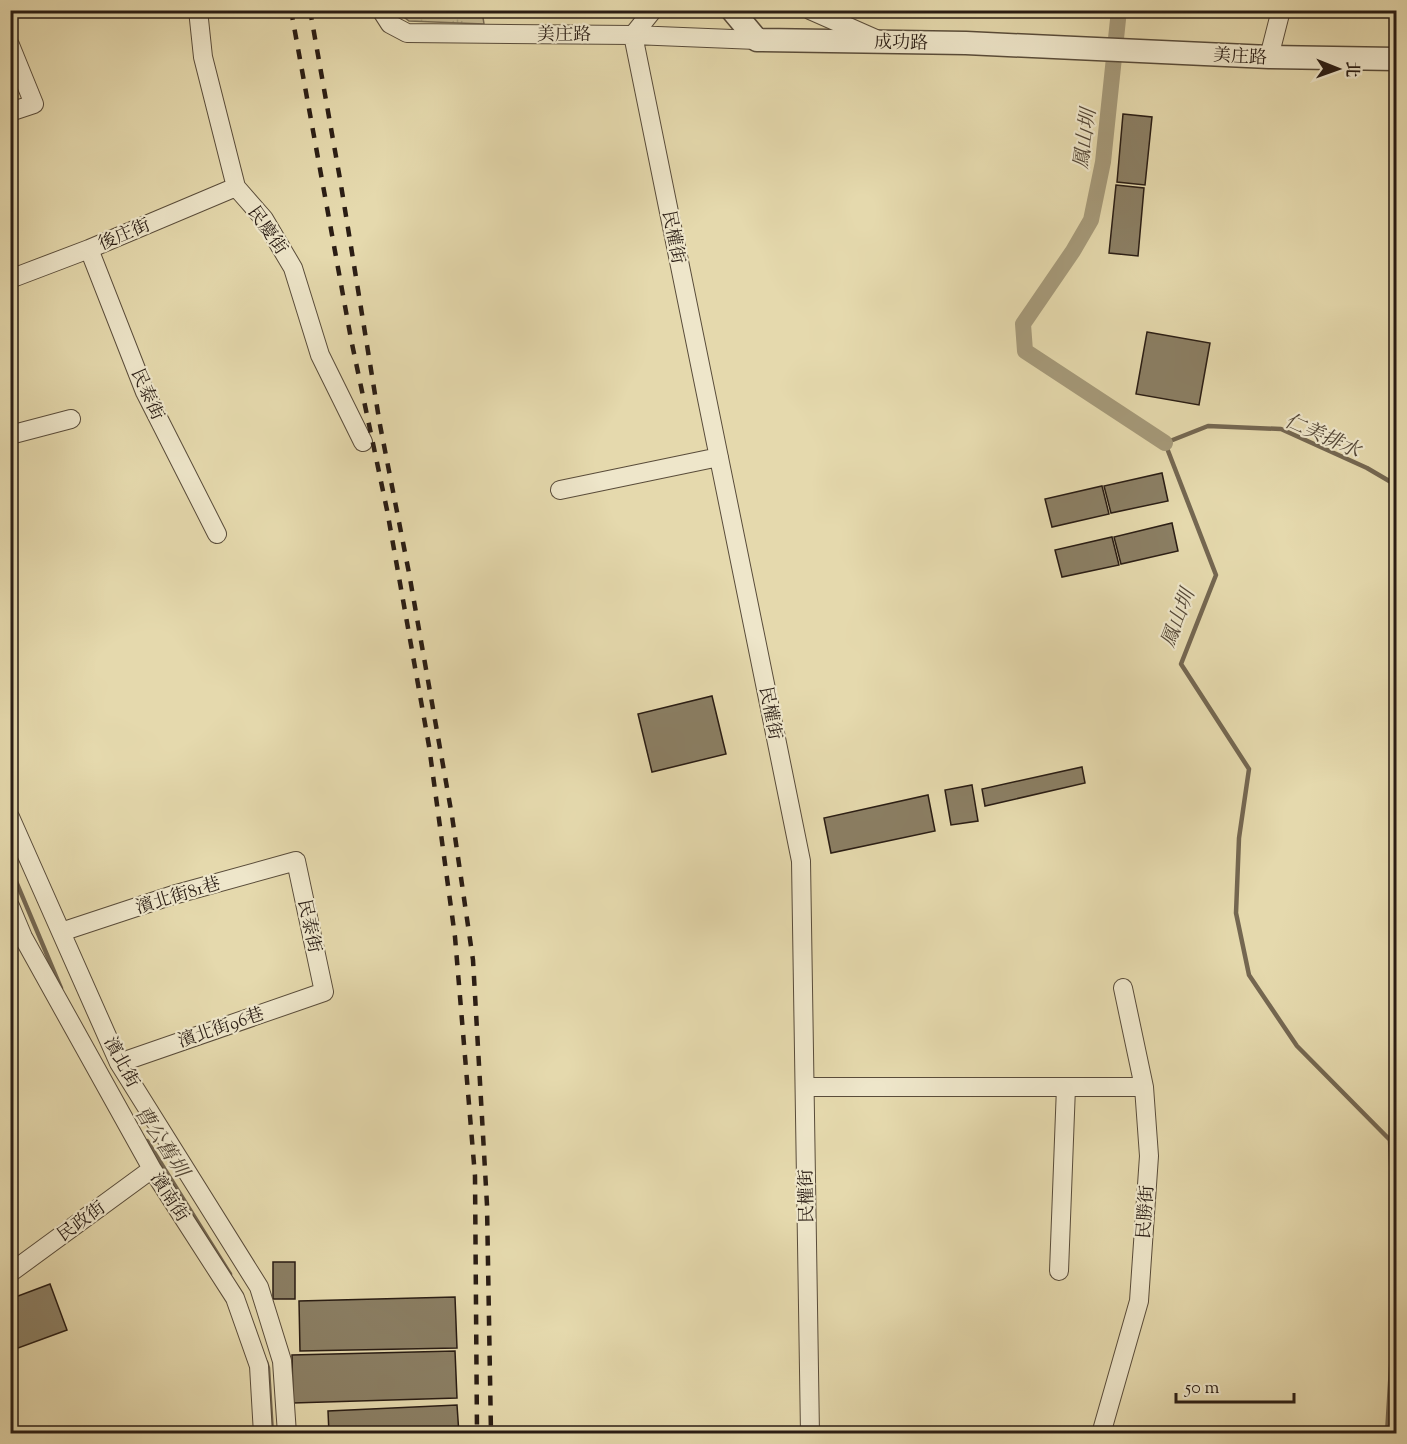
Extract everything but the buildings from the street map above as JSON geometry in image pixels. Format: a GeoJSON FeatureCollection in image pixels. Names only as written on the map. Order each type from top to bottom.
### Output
{"type":"FeatureCollection","features":[{"type":"Feature","properties":{"kind":"street","name":"民慶街"},"geometry":{"type":"LineString","coordinates":[[198,10],[203,57],[236,187],[264,219],[293,268],[320,355],[363,442]]}},
{"type":"Feature","properties":{"kind":"street","name":"美庄路"},"geometry":{"type":"LineString","coordinates":[[381,10],[390,24],[407,33],[633,35],[757,40]]}},
{"type":"Feature","properties":{"kind":"street"},"geometry":{"type":"LineString","coordinates":[[633,35],[653,10]]}},
{"type":"Feature","properties":{"kind":"street"},"geometry":{"type":"LineString","coordinates":[[732,10],[757,40]]}},
{"type":"Feature","properties":{"kind":"street"},"geometry":{"type":"LineString","coordinates":[[810,10],[882,42]]}},
{"type":"Feature","properties":{"kind":"street"},"geometry":{"type":"LineString","coordinates":[[1269,57],[1281,10]]}},
{"type":"Feature","properties":{"kind":"street","name":"民權街"},"geometry":{"type":"LineString","coordinates":[[633,35],[801,861],[810,1434]]}},
{"type":"Feature","properties":{"kind":"street","name":"成功路"},"geometry":{"type":"LineString","coordinates":[[757,40],[1084,48]]}},
{"type":"Feature","properties":{"kind":"street"},"geometry":{"type":"LineString","coordinates":[[10,45],[34,104],[10,112]]}},
{"type":"Feature","properties":{"kind":"street","name":"美庄路"},"geometry":{"type":"LineString","coordinates":[[1084,48],[1269,57],[1396,59]]}},
{"type":"Feature","properties":{"kind":"street","name":"後庄街"},"geometry":{"type":"LineString","coordinates":[[10,279],[89,249],[236,187]]}},
{"type":"Feature","properties":{"kind":"street","name":"民泰街"},"geometry":{"type":"LineString","coordinates":[[89,249],[145,392],[217,534]]}},
{"type":"Feature","properties":{"kind":"street"},"geometry":{"type":"LineString","coordinates":[[10,435],[71,419]]}},
{"type":"Feature","properties":{"kind":"street"},"geometry":{"type":"LineString","coordinates":[[560,490],[719,457]]}},
{"type":"Feature","properties":{"kind":"street","name":"濱北街"},"geometry":{"type":"LineString","coordinates":[[11,818],[119,1063],[259,1287],[282,1361],[287,1434]]}},
{"type":"Feature","properties":{"kind":"street","name":"民泰街"},"geometry":{"type":"LineString","coordinates":[[296,861],[324,992]]}},
{"type":"Feature","properties":{"kind":"street","name":"濱北街81巷"},"geometry":{"type":"LineString","coordinates":[[62,932],[173,895],[296,861]]}},
{"type":"Feature","properties":{"kind":"street","name":"濱南街"},"geometry":{"type":"LineString","coordinates":[[10,906],[23,937],[152,1169],[235,1299],[259,1366],[263,1434]]}},
{"type":"Feature","properties":{"kind":"street","name":"民勝街"},"geometry":{"type":"LineString","coordinates":[[1101,1434],[1139,1301],[1149,1156],[1144,1087],[1123,988]]}},
{"type":"Feature","properties":{"kind":"street","name":"濱北街96巷"},"geometry":{"type":"LineString","coordinates":[[119,1063],[324,992]]}},
{"type":"Feature","properties":{"kind":"street"},"geometry":{"type":"LineString","coordinates":[[805,1087],[1144,1087]]}},
{"type":"Feature","properties":{"kind":"street"},"geometry":{"type":"LineString","coordinates":[[1059,1271],[1066,1087]]}},
{"type":"Feature","properties":{"kind":"street","name":"民政街"},"geometry":{"type":"LineString","coordinates":[[10,1273],[152,1169]]}},
{"type":"Feature","properties":{"kind":"green space"},"geometry":{"type":"Polygon","coordinates":[[[396,11],[482,11],[484,24],[409,21],[396,11]]]}},
{"type":"Feature","properties":{"kind":"waterway","name":"鳳山圳"},"geometry":{"type":"LineString","coordinates":[[1119,10],[1103,162],[1091,220],[1073,251],[1023,324],[1025,351],[1165,443]]}},
{"type":"Feature","properties":{"kind":"waterway","name":"鳳山圳"},"geometry":{"type":"LineString","coordinates":[[1396,485],[1367,468],[1281,429],[1208,426],[1165,443],[1216,575],[1181,664],[1249,769],[1239,838],[1236,913],[1249,975],[1297,1046],[1390,1140],[1396,1274]]}},
{"type":"Feature","properties":{"kind":"waterway","name":"曹公舊圳"},"geometry":{"type":"LineString","coordinates":[[10,867],[61,988]]}},
{"type":"Feature","properties":{"kind":"waterway","name":"曹公舊圳"},"geometry":{"type":"LineString","coordinates":[[147,1141],[230,1274]]}},
{"type":"Feature","properties":{"kind":"waterway","name":"鳳山圳"},"geometry":{"type":"LineString","coordinates":[[1387,1434],[1396,1284]]}},
{"type":"Feature","properties":{"kind":"waterway","name":"曹公舊圳"},"geometry":{"type":"LineString","coordinates":[[266,1362],[272,1434]]}},
{"type":"Feature","properties":{"kind":"railway"},"geometry":{"type":"LineString","coordinates":[[291,10],[351,339],[387,510],[429,746],[455,937],[475,1176],[477,1434]]}},
{"type":"Feature","properties":{"kind":"railway"},"geometry":{"type":"LineString","coordinates":[[310,10],[380,425],[452,816],[473,960],[487,1205],[491,1434]]}},
{"type":"Feature","properties":{"kind":"water label","name":"仁美排水"},"geometry":{"type":"Point","coordinates":[1323,435]}}]}
